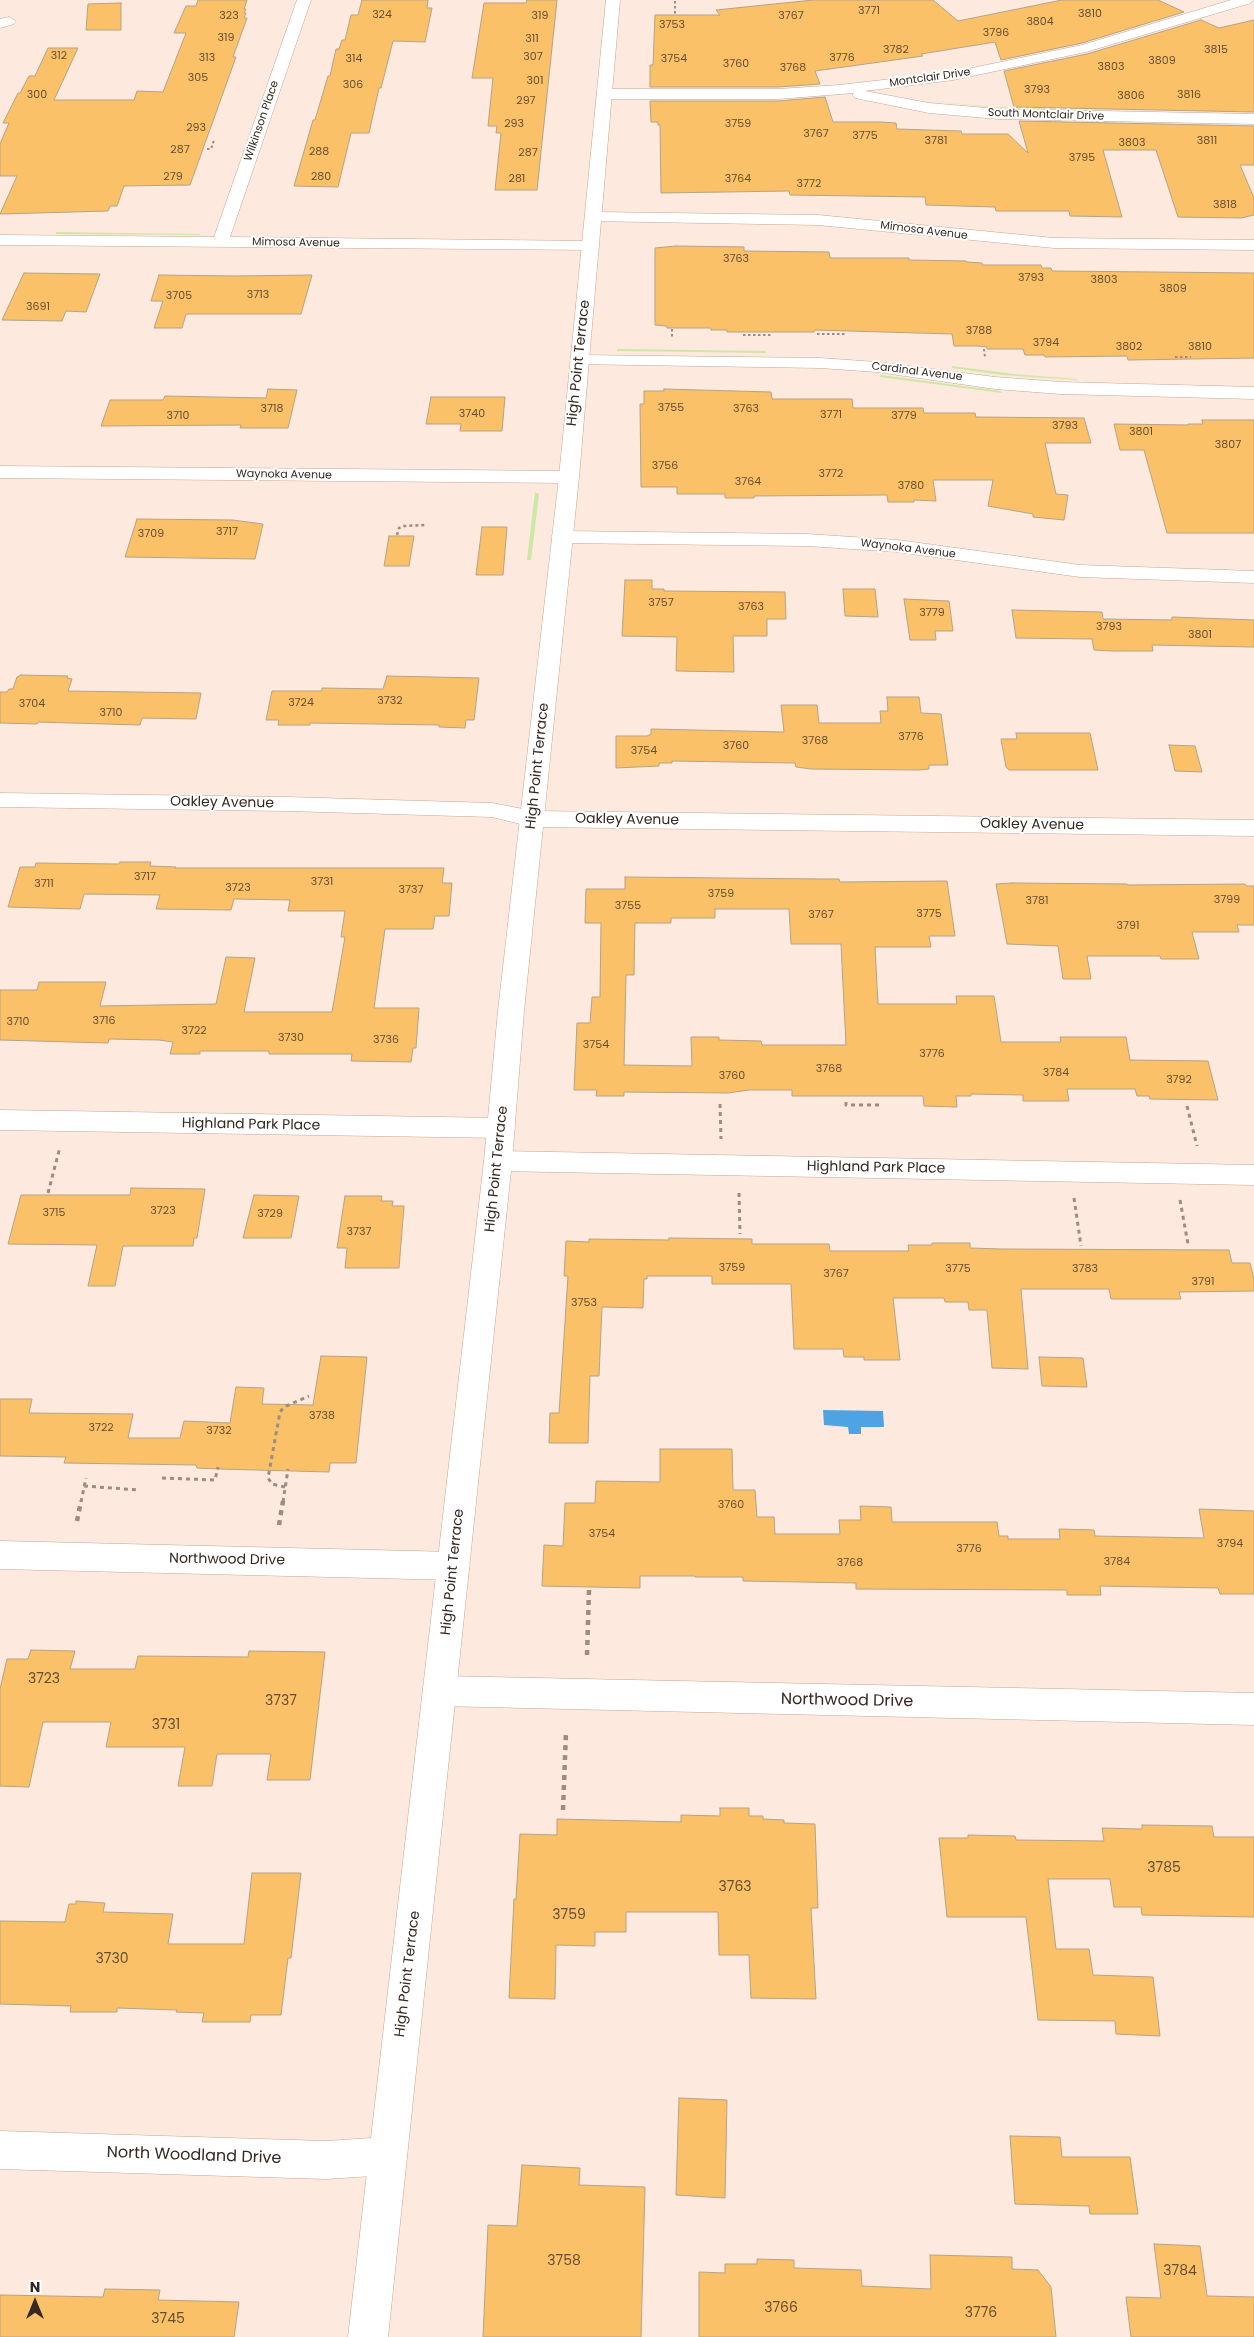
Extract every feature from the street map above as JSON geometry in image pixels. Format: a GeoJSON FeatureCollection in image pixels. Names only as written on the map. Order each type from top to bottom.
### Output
{"type":"FeatureCollection","features":[{"type":"Feature","properties":{"kind":"street","name":"Wilkinson Place"},"geometry":{"type":"LineString","coordinates":[[220,243],[304,0]]}},
{"type":"Feature","properties":{"kind":"street","name":"High Point Terrace"},"geometry":{"type":"LineString","coordinates":[[368,2337],[498,1161],[511,1011],[569,477],[613,0]]}},
{"type":"Feature","properties":{"kind":"street","name":"Montclair Drive"},"geometry":{"type":"LineString","coordinates":[[604,94],[724,95],[839,90],[945,77],[1030,62],[1110,41],[1246,0]]}},
{"type":"Feature","properties":{"kind":"street","name":"South Montclair Drive"},"geometry":{"type":"LineString","coordinates":[[839,90],[905,104],[978,113],[1038,116],[1254,119]]}},
{"type":"Feature","properties":{"kind":"street","name":"Mimosa Avenue"},"geometry":{"type":"LineString","coordinates":[[594,217],[818,220],[1035,242],[1254,245]]}},
{"type":"Feature","properties":{"kind":"street","name":"Mimosa Avenue"},"geometry":{"type":"LineString","coordinates":[[0,240],[591,246]]}},
{"type":"Feature","properties":{"kind":"street","name":"Cardinal Avenue"},"geometry":{"type":"LineString","coordinates":[[579,360],[829,364],[896,369],[995,383],[1061,388],[1254,393]]}},
{"type":"Feature","properties":{"kind":"street","name":"Waynoka Avenue"},"geometry":{"type":"LineString","coordinates":[[0,472],[569,477]]}},
{"type":"Feature","properties":{"kind":"street","name":"Waynoka Avenue"},"geometry":{"type":"LineString","coordinates":[[561,537],[816,541],[898,546],[1080,572],[1254,577]]}},
{"type":"Feature","properties":{"kind":"street","name":"Oakley Avenue"},"geometry":{"type":"LineString","coordinates":[[0,800],[287,804],[492,810],[533,819],[1254,828]]}},
{"type":"Feature","properties":{"kind":"street","name":"Highland Park Place"},"geometry":{"type":"LineString","coordinates":[[0,1120],[501,1128]]}},
{"type":"Feature","properties":{"kind":"street","name":"Highland Park Place"},"geometry":{"type":"LineString","coordinates":[[498,1161],[1254,1175]]}},
{"type":"Feature","properties":{"kind":"street","name":"Northwood Drive"},"geometry":{"type":"LineString","coordinates":[[0,1556],[454,1566]]}},
{"type":"Feature","properties":{"kind":"street","name":"Northwood Drive"},"geometry":{"type":"LineString","coordinates":[[440,1690],[1254,1709]]}},
{"type":"Feature","properties":{"kind":"street","name":"North Woodland Drive"},"geometry":{"type":"LineString","coordinates":[[0,2150],[326,2160],[388,2156]]}},
{"type":"Feature","properties":{"kind":"path"},"geometry":{"type":"LineString","coordinates":[[675,1],[675,14]]}},
{"type":"Feature","properties":{"kind":"path"},"geometry":{"type":"LineString","coordinates":[[207,150],[211,150],[214,140]]}},
{"type":"Feature","properties":{"kind":"path"},"geometry":{"type":"LineString","coordinates":[[743,334],[772,335]]}},
{"type":"Feature","properties":{"kind":"path"},"geometry":{"type":"LineString","coordinates":[[817,334],[845,334]]}},
{"type":"Feature","properties":{"kind":"path"},"geometry":{"type":"LineString","coordinates":[[1175,357],[1191,357]]}},
{"type":"Feature","properties":{"kind":"path"},"geometry":{"type":"LineString","coordinates":[[397,535],[399,528],[404,526],[426,525]]}},
{"type":"Feature","properties":{"kind":"path"},"geometry":{"type":"LineString","coordinates":[[846,1102],[846,1105],[881,1105]]}},
{"type":"Feature","properties":{"kind":"path"},"geometry":{"type":"LineString","coordinates":[[720,1104],[721,1140]]}},
{"type":"Feature","properties":{"kind":"path"},"geometry":{"type":"LineString","coordinates":[[1187,1106],[1198,1147]]}},
{"type":"Feature","properties":{"kind":"path"},"geometry":{"type":"LineString","coordinates":[[48,1194],[60,1146]]}},
{"type":"Feature","properties":{"kind":"path"},"geometry":{"type":"LineString","coordinates":[[738,1193],[740,1234]]}},
{"type":"Feature","properties":{"kind":"path"},"geometry":{"type":"LineString","coordinates":[[1074,1198],[1081,1246]]}},
{"type":"Feature","properties":{"kind":"path"},"geometry":{"type":"LineString","coordinates":[[1180,1199],[1188,1244]]}},
{"type":"Feature","properties":{"kind":"path"},"geometry":{"type":"LineString","coordinates":[[286,1487],[272,1484],[268,1478],[280,1412],[284,1406],[309,1396]]}},
{"type":"Feature","properties":{"kind":"path"},"geometry":{"type":"LineString","coordinates":[[162,1478],[215,1480],[218,1467]]}},
{"type":"Feature","properties":{"kind":"path"},"geometry":{"type":"LineString","coordinates":[[279,1525],[288,1469]]}},
{"type":"Feature","properties":{"kind":"path"},"geometry":{"type":"LineString","coordinates":[[77,1521],[86,1478]]}},
{"type":"Feature","properties":{"kind":"path"},"geometry":{"type":"LineString","coordinates":[[84,1486],[139,1490]]}},
{"type":"Feature","properties":{"kind":"path"},"geometry":{"type":"LineString","coordinates":[[587,1655],[589,1590]]}},
{"type":"Feature","properties":{"kind":"path"},"geometry":{"type":"LineString","coordinates":[[564,1810],[566,1732]]}},
{"type":"Feature","properties":{"kind":"green space"},"geometry":{"type":"Polygon","coordinates":[[[928,101],[995,107],[1148,111],[999,108],[928,101]]]}},
{"type":"Feature","properties":{"kind":"green space"},"geometry":{"type":"Polygon","coordinates":[[[56,232],[199,234],[200,235],[56,234],[56,232]]]}},
{"type":"Feature","properties":{"kind":"green space"},"geometry":{"type":"Polygon","coordinates":[[[617,349],[766,351],[766,353],[617,351],[617,349]]]}},
{"type":"Feature","properties":{"kind":"green space"},"geometry":{"type":"Polygon","coordinates":[[[952,366],[1077,380],[1002,375],[952,368],[952,366]]]}},
{"type":"Feature","properties":{"kind":"green space"},"geometry":{"type":"Polygon","coordinates":[[[881,375],[1001,391],[1002,393],[880,377],[881,375]]]}},
{"type":"Feature","properties":{"kind":"green space"},"geometry":{"type":"Polygon","coordinates":[[[535,492],[539,494],[531,560],[527,560],[535,492]]]}},
{"type":"Feature","properties":{"kind":"water"},"geometry":{"type":"Polygon","coordinates":[[[823,1410],[883,1411],[884,1427],[861,1427],[861,1434],[849,1434],[848,1427],[824,1425],[823,1410]]]}},
{"type":"Feature","properties":{"kind":"building"},"geometry":{"type":"Polygon","coordinates":[[[198,0],[247,0],[244,18],[247,18],[233,57],[236,57],[190,185],[124,186],[117,206],[110,206],[108,211],[0,214],[17,176],[0,176],[0,144],[9,123],[3,123],[29,76],[35,76],[48,48],[78,48],[54,100],[134,100],[137,91],[163,92],[186,33],[174,33],[186,6],[196,6],[198,0]]]}},
{"type":"Feature","properties":{"kind":"building"},"geometry":{"type":"Polygon","coordinates":[[[362,0],[428,0],[427,8],[432,8],[425,42],[393,41],[381,88],[379,88],[369,133],[351,133],[338,187],[294,186],[313,120],[315,120],[328,76],[330,76],[336,49],[339,49],[342,40],[345,40],[351,15],[358,15],[362,0]]]}},
{"type":"Feature","properties":{"kind":"building"},"geometry":{"type":"Polygon","coordinates":[[[527,0],[557,0],[537,190],[495,190],[501,133],[496,133],[497,126],[488,126],[493,78],[472,78],[484,3],[526,3],[527,0]]]}},
{"type":"Feature","properties":{"kind":"building"},"geometry":{"type":"Polygon","coordinates":[[[813,0],[933,0],[958,21],[1062,0],[1158,0],[1184,12],[1082,43],[1001,60],[995,42],[921,54],[923,56],[815,71],[820,84],[778,87],[650,87],[650,65],[653,65],[655,15],[720,15],[716,10],[813,0]]]}},
{"type":"Feature","properties":{"kind":"building"},"geometry":{"type":"Polygon","coordinates":[[[121,3],[121,30],[86,30],[88,4],[121,3]]]}},
{"type":"Feature","properties":{"kind":"building"},"geometry":{"type":"Polygon","coordinates":[[[1201,20],[1219,28],[1254,20],[1254,112],[1014,107],[1004,71],[1087,54],[1201,20]]]}},
{"type":"Feature","properties":{"kind":"building"},"geometry":{"type":"Polygon","coordinates":[[[825,97],[833,122],[896,123],[897,129],[961,131],[962,134],[1008,134],[1028,153],[1019,121],[1254,126],[1254,165],[1240,165],[1254,198],[1254,215],[1241,218],[1178,217],[1156,150],[1103,150],[1122,217],[1070,216],[1069,211],[996,211],[995,207],[926,205],[925,197],[790,195],[789,191],[661,193],[660,125],[658,125],[658,122],[651,122],[650,101],[778,101],[825,97]]]}},
{"type":"Feature","properties":{"kind":"building"},"geometry":{"type":"Polygon","coordinates":[[[676,246],[744,247],[744,251],[829,252],[830,258],[909,258],[909,260],[966,261],[982,263],[982,265],[1041,265],[1042,268],[1051,268],[1052,271],[1254,273],[1254,358],[1128,360],[1127,356],[1045,357],[1044,355],[1025,355],[1023,349],[987,349],[987,347],[978,346],[954,346],[952,334],[814,330],[814,332],[727,332],[727,330],[711,330],[711,328],[667,328],[667,326],[655,325],[655,248],[676,246]]]}},
{"type":"Feature","properties":{"kind":"building"},"geometry":{"type":"Polygon","coordinates":[[[24,273],[100,274],[86,312],[66,311],[62,321],[2,320],[24,273]]]}},
{"type":"Feature","properties":{"kind":"building"},"geometry":{"type":"Polygon","coordinates":[[[159,275],[312,275],[301,314],[186,314],[182,328],[154,328],[163,301],[151,301],[159,275]]]}},
{"type":"Feature","properties":{"kind":"building"},"geometry":{"type":"Polygon","coordinates":[[[268,389],[297,390],[288,428],[240,428],[241,425],[101,426],[110,400],[163,400],[165,396],[266,398],[268,389]]]}},
{"type":"Feature","properties":{"kind":"building"},"geometry":{"type":"Polygon","coordinates":[[[664,389],[771,392],[772,399],[852,399],[853,408],[923,408],[924,413],[975,413],[976,417],[1084,418],[1091,443],[1045,443],[1056,494],[1068,495],[1064,520],[1033,517],[1033,514],[988,506],[993,480],[933,480],[936,501],[914,500],[914,502],[888,502],[887,495],[725,498],[725,494],[677,494],[677,487],[641,487],[640,404],[644,404],[644,391],[664,391],[664,389]]]}},
{"type":"Feature","properties":{"kind":"building"},"geometry":{"type":"Polygon","coordinates":[[[431,397],[505,397],[502,431],[460,431],[461,424],[426,424],[431,397]]]}},
{"type":"Feature","properties":{"kind":"building"},"geometry":{"type":"Polygon","coordinates":[[[1202,420],[1254,420],[1254,533],[1167,533],[1144,450],[1120,450],[1114,424],[1188,425],[1203,424],[1202,420]]]}},
{"type":"Feature","properties":{"kind":"building"},"geometry":{"type":"Polygon","coordinates":[[[137,519],[232,520],[263,524],[255,559],[125,557],[137,519]]]}},
{"type":"Feature","properties":{"kind":"building"},"geometry":{"type":"Polygon","coordinates":[[[482,527],[507,527],[503,575],[476,575],[482,527]]]}},
{"type":"Feature","properties":{"kind":"building"},"geometry":{"type":"Polygon","coordinates":[[[389,536],[414,536],[409,566],[384,566],[389,536]]]}},
{"type":"Feature","properties":{"kind":"building"},"geometry":{"type":"Polygon","coordinates":[[[625,580],[652,580],[652,589],[664,589],[664,591],[785,592],[786,619],[767,619],[767,636],[733,636],[734,672],[676,671],[677,637],[622,636],[625,580]]]}},
{"type":"Feature","properties":{"kind":"building"},"geometry":{"type":"Polygon","coordinates":[[[843,589],[875,589],[878,617],[845,616],[843,589]]]}},
{"type":"Feature","properties":{"kind":"building"},"geometry":{"type":"Polygon","coordinates":[[[904,599],[949,601],[953,631],[935,631],[936,640],[910,640],[904,599]]]}},
{"type":"Feature","properties":{"kind":"building"},"geometry":{"type":"Polygon","coordinates":[[[1012,610],[1102,612],[1103,619],[1172,620],[1172,617],[1254,620],[1254,647],[1152,645],[1153,651],[1094,650],[1092,639],[1016,638],[1012,610]]]}},
{"type":"Feature","properties":{"kind":"building"},"geometry":{"type":"Polygon","coordinates":[[[21,675],[68,676],[67,678],[72,679],[68,691],[201,693],[196,719],[142,718],[140,725],[38,722],[37,724],[0,723],[0,692],[7,692],[9,689],[13,689],[17,677],[21,675]]]}},
{"type":"Feature","properties":{"kind":"building"},"geometry":{"type":"Polygon","coordinates":[[[387,676],[479,678],[474,720],[466,720],[465,728],[439,727],[439,725],[310,723],[310,725],[278,725],[279,720],[266,720],[272,691],[322,691],[322,688],[383,689],[387,676]]]}},
{"type":"Feature","properties":{"kind":"building"},"geometry":{"type":"Polygon","coordinates":[[[887,697],[919,697],[921,713],[941,714],[948,765],[929,765],[929,769],[920,770],[811,769],[796,767],[795,763],[672,761],[672,763],[659,763],[659,766],[616,768],[616,736],[647,736],[651,734],[651,729],[784,732],[781,705],[817,705],[819,723],[881,723],[880,711],[888,711],[887,697]]]}},
{"type":"Feature","properties":{"kind":"building"},"geometry":{"type":"Polygon","coordinates":[[[1016,733],[1090,733],[1098,770],[1009,770],[1006,767],[1001,739],[1017,739],[1016,733]]]}},
{"type":"Feature","properties":{"kind":"building"},"geometry":{"type":"Polygon","coordinates":[[[1169,745],[1195,746],[1202,772],[1175,771],[1169,745]]]}},
{"type":"Feature","properties":{"kind":"building"},"geometry":{"type":"Polygon","coordinates":[[[120,862],[151,862],[150,866],[175,868],[444,868],[442,883],[452,883],[449,916],[435,916],[433,929],[385,929],[374,1008],[419,1008],[416,1048],[413,1048],[411,1062],[351,1061],[352,1054],[269,1054],[269,1051],[200,1051],[200,1054],[170,1054],[173,1042],[159,1040],[109,1039],[108,1043],[0,1040],[0,990],[37,990],[39,982],[106,982],[100,1006],[216,1004],[226,957],[255,958],[244,1012],[332,1012],[345,937],[341,937],[345,911],[288,911],[290,900],[234,899],[231,910],[156,909],[160,895],[84,894],[80,909],[8,907],[20,867],[35,867],[36,863],[119,864],[120,862]]]}},
{"type":"Feature","properties":{"kind":"building"},"geometry":{"type":"Polygon","coordinates":[[[625,877],[839,879],[840,882],[947,881],[955,936],[929,936],[931,947],[875,947],[878,1004],[957,1004],[956,996],[994,996],[1001,1042],[1061,1042],[1060,1037],[1126,1037],[1130,1060],[1208,1061],[1218,1100],[1150,1099],[1149,1096],[1137,1096],[1135,1089],[1067,1089],[1069,1101],[1023,1101],[1023,1095],[971,1094],[971,1096],[956,1096],[957,1107],[924,1106],[923,1096],[792,1096],[792,1090],[749,1090],[728,1093],[624,1092],[624,1096],[596,1096],[597,1090],[574,1090],[577,1023],[590,1023],[592,997],[600,997],[601,923],[585,923],[586,889],[625,889],[625,877]],[[715,909],[715,918],[671,918],[671,923],[635,923],[634,975],[626,975],[624,1065],[692,1066],[691,1037],[719,1037],[719,1040],[761,1041],[762,1045],[846,1045],[841,944],[791,944],[789,909],[715,909]]]}},
{"type":"Feature","properties":{"kind":"building"},"geometry":{"type":"Polygon","coordinates":[[[996,884],[1128,885],[1245,884],[1246,886],[1254,886],[1254,925],[1237,925],[1239,932],[1192,932],[1199,959],[1161,959],[1160,956],[1087,956],[1091,979],[1063,979],[1058,946],[1007,944],[996,884]]]}},
{"type":"Feature","properties":{"kind":"building"},"geometry":{"type":"Polygon","coordinates":[[[131,1188],[205,1189],[197,1238],[194,1238],[193,1246],[123,1246],[115,1286],[88,1286],[97,1245],[8,1244],[21,1195],[130,1195],[131,1188]]]}},
{"type":"Feature","properties":{"kind":"building"},"geometry":{"type":"Polygon","coordinates":[[[254,1195],[299,1196],[291,1238],[243,1238],[254,1195]]]}},
{"type":"Feature","properties":{"kind":"building"},"geometry":{"type":"Polygon","coordinates":[[[345,1196],[382,1196],[381,1201],[393,1201],[392,1206],[404,1206],[399,1268],[345,1268],[347,1248],[337,1248],[345,1196]]]}},
{"type":"Feature","properties":{"kind":"building"},"geometry":{"type":"Polygon","coordinates":[[[669,1238],[752,1239],[752,1244],[829,1244],[830,1251],[909,1251],[908,1245],[932,1245],[932,1243],[970,1243],[970,1248],[1002,1249],[1229,1250],[1232,1263],[1250,1263],[1254,1279],[1254,1291],[1179,1292],[1181,1299],[1111,1299],[1109,1289],[1021,1289],[1028,1369],[992,1368],[987,1310],[969,1310],[968,1302],[945,1302],[944,1298],[893,1298],[900,1360],[864,1360],[864,1357],[844,1357],[843,1349],[794,1349],[791,1284],[712,1284],[712,1276],[647,1276],[647,1279],[644,1279],[643,1308],[602,1307],[599,1376],[590,1376],[588,1443],[549,1443],[550,1413],[559,1413],[568,1276],[564,1276],[566,1241],[589,1242],[589,1239],[669,1240],[669,1238]]]}},
{"type":"Feature","properties":{"kind":"building"},"geometry":{"type":"Polygon","coordinates":[[[321,1356],[367,1357],[356,1463],[330,1463],[329,1472],[197,1468],[196,1465],[64,1463],[66,1457],[0,1456],[0,1399],[32,1399],[29,1413],[133,1414],[128,1438],[180,1438],[184,1421],[230,1423],[236,1387],[264,1388],[262,1404],[313,1405],[321,1356]]]}},
{"type":"Feature","properties":{"kind":"building"},"geometry":{"type":"Polygon","coordinates":[[[1039,1357],[1083,1358],[1087,1387],[1042,1386],[1039,1357]]]}},
{"type":"Feature","properties":{"kind":"building"},"geometry":{"type":"Polygon","coordinates":[[[660,1449],[732,1449],[733,1490],[755,1490],[757,1517],[774,1517],[775,1534],[840,1534],[839,1520],[861,1520],[860,1506],[891,1507],[892,1522],[997,1522],[999,1536],[1008,1536],[1008,1539],[1060,1539],[1059,1529],[1094,1530],[1095,1536],[1204,1538],[1199,1509],[1254,1511],[1254,1594],[1220,1594],[1218,1588],[1100,1586],[1101,1595],[1067,1595],[1067,1590],[856,1589],[856,1583],[743,1581],[743,1577],[695,1576],[640,1576],[640,1588],[542,1586],[544,1545],[563,1546],[565,1503],[595,1503],[596,1481],[660,1482],[660,1449]]]}},
{"type":"Feature","properties":{"kind":"building"},"geometry":{"type":"Polygon","coordinates":[[[31,1650],[75,1651],[70,1669],[135,1669],[138,1656],[248,1657],[249,1651],[325,1652],[310,1780],[267,1780],[271,1754],[217,1754],[212,1786],[178,1786],[185,1747],[106,1747],[111,1722],[43,1722],[29,1787],[0,1786],[0,1689],[7,1659],[28,1659],[31,1650]]]}},
{"type":"Feature","properties":{"kind":"building"},"geometry":{"type":"Polygon","coordinates":[[[720,1808],[749,1808],[749,1816],[763,1816],[763,1819],[784,1820],[784,1823],[815,1824],[818,1908],[811,1908],[816,1999],[751,1998],[749,1955],[719,1955],[718,1912],[626,1912],[626,1932],[595,1932],[595,1946],[556,1945],[555,1999],[509,1998],[514,1899],[516,1899],[520,1834],[557,1835],[557,1819],[681,1822],[681,1815],[720,1816],[720,1808]]]}},
{"type":"Feature","properties":{"kind":"building"},"geometry":{"type":"Polygon","coordinates":[[[1142,1825],[1212,1826],[1214,1837],[1254,1837],[1254,1917],[1142,1915],[1141,1907],[1114,1907],[1110,1879],[1048,1879],[1056,1949],[1089,1949],[1093,1975],[1153,1977],[1160,2036],[1116,2034],[1115,2021],[1038,2020],[1026,1917],[947,1917],[939,1838],[968,1838],[968,1835],[1015,1836],[1016,1840],[1104,1841],[1102,1828],[1142,1829],[1142,1825]]]}},
{"type":"Feature","properties":{"kind":"building"},"geometry":{"type":"Polygon","coordinates":[[[252,1873],[301,1873],[291,1958],[288,1958],[281,2015],[251,2015],[250,2022],[202,2022],[204,2013],[176,2012],[177,2010],[117,2008],[117,2012],[70,2012],[71,2006],[0,2004],[0,1921],[65,1922],[69,1904],[76,1904],[76,1901],[105,1903],[103,1912],[173,1914],[168,1944],[244,1944],[252,1873]]]}},
{"type":"Feature","properties":{"kind":"building"},"geometry":{"type":"Polygon","coordinates":[[[679,2098],[727,2100],[725,2198],[676,2195],[679,2098]]]}},
{"type":"Feature","properties":{"kind":"building"},"geometry":{"type":"Polygon","coordinates":[[[1010,2136],[1060,2137],[1062,2157],[1130,2157],[1138,2214],[1090,2214],[1089,2206],[1015,2204],[1010,2136]]]}},
{"type":"Feature","properties":{"kind":"building"},"geometry":{"type":"Polygon","coordinates":[[[522,2165],[580,2168],[579,2185],[645,2187],[641,2337],[483,2337],[488,2225],[517,2226],[522,2165]]]}},
{"type":"Feature","properties":{"kind":"building"},"geometry":{"type":"Polygon","coordinates":[[[1154,2244],[1200,2246],[1207,2296],[1254,2297],[1254,2337],[1131,2337],[1126,2297],[1161,2298],[1154,2244]]]}},
{"type":"Feature","properties":{"kind":"building"},"geometry":{"type":"Polygon","coordinates":[[[930,2255],[1012,2257],[1012,2269],[1038,2270],[1051,2287],[1056,2337],[699,2337],[699,2272],[725,2273],[725,2264],[757,2264],[757,2259],[794,2260],[794,2268],[861,2270],[862,2286],[931,2289],[930,2255]]]}},
{"type":"Feature","properties":{"kind":"building"},"geometry":{"type":"Polygon","coordinates":[[[105,2289],[160,2290],[158,2300],[239,2302],[234,2337],[0,2337],[0,2295],[103,2297],[105,2289]]]}}]}
